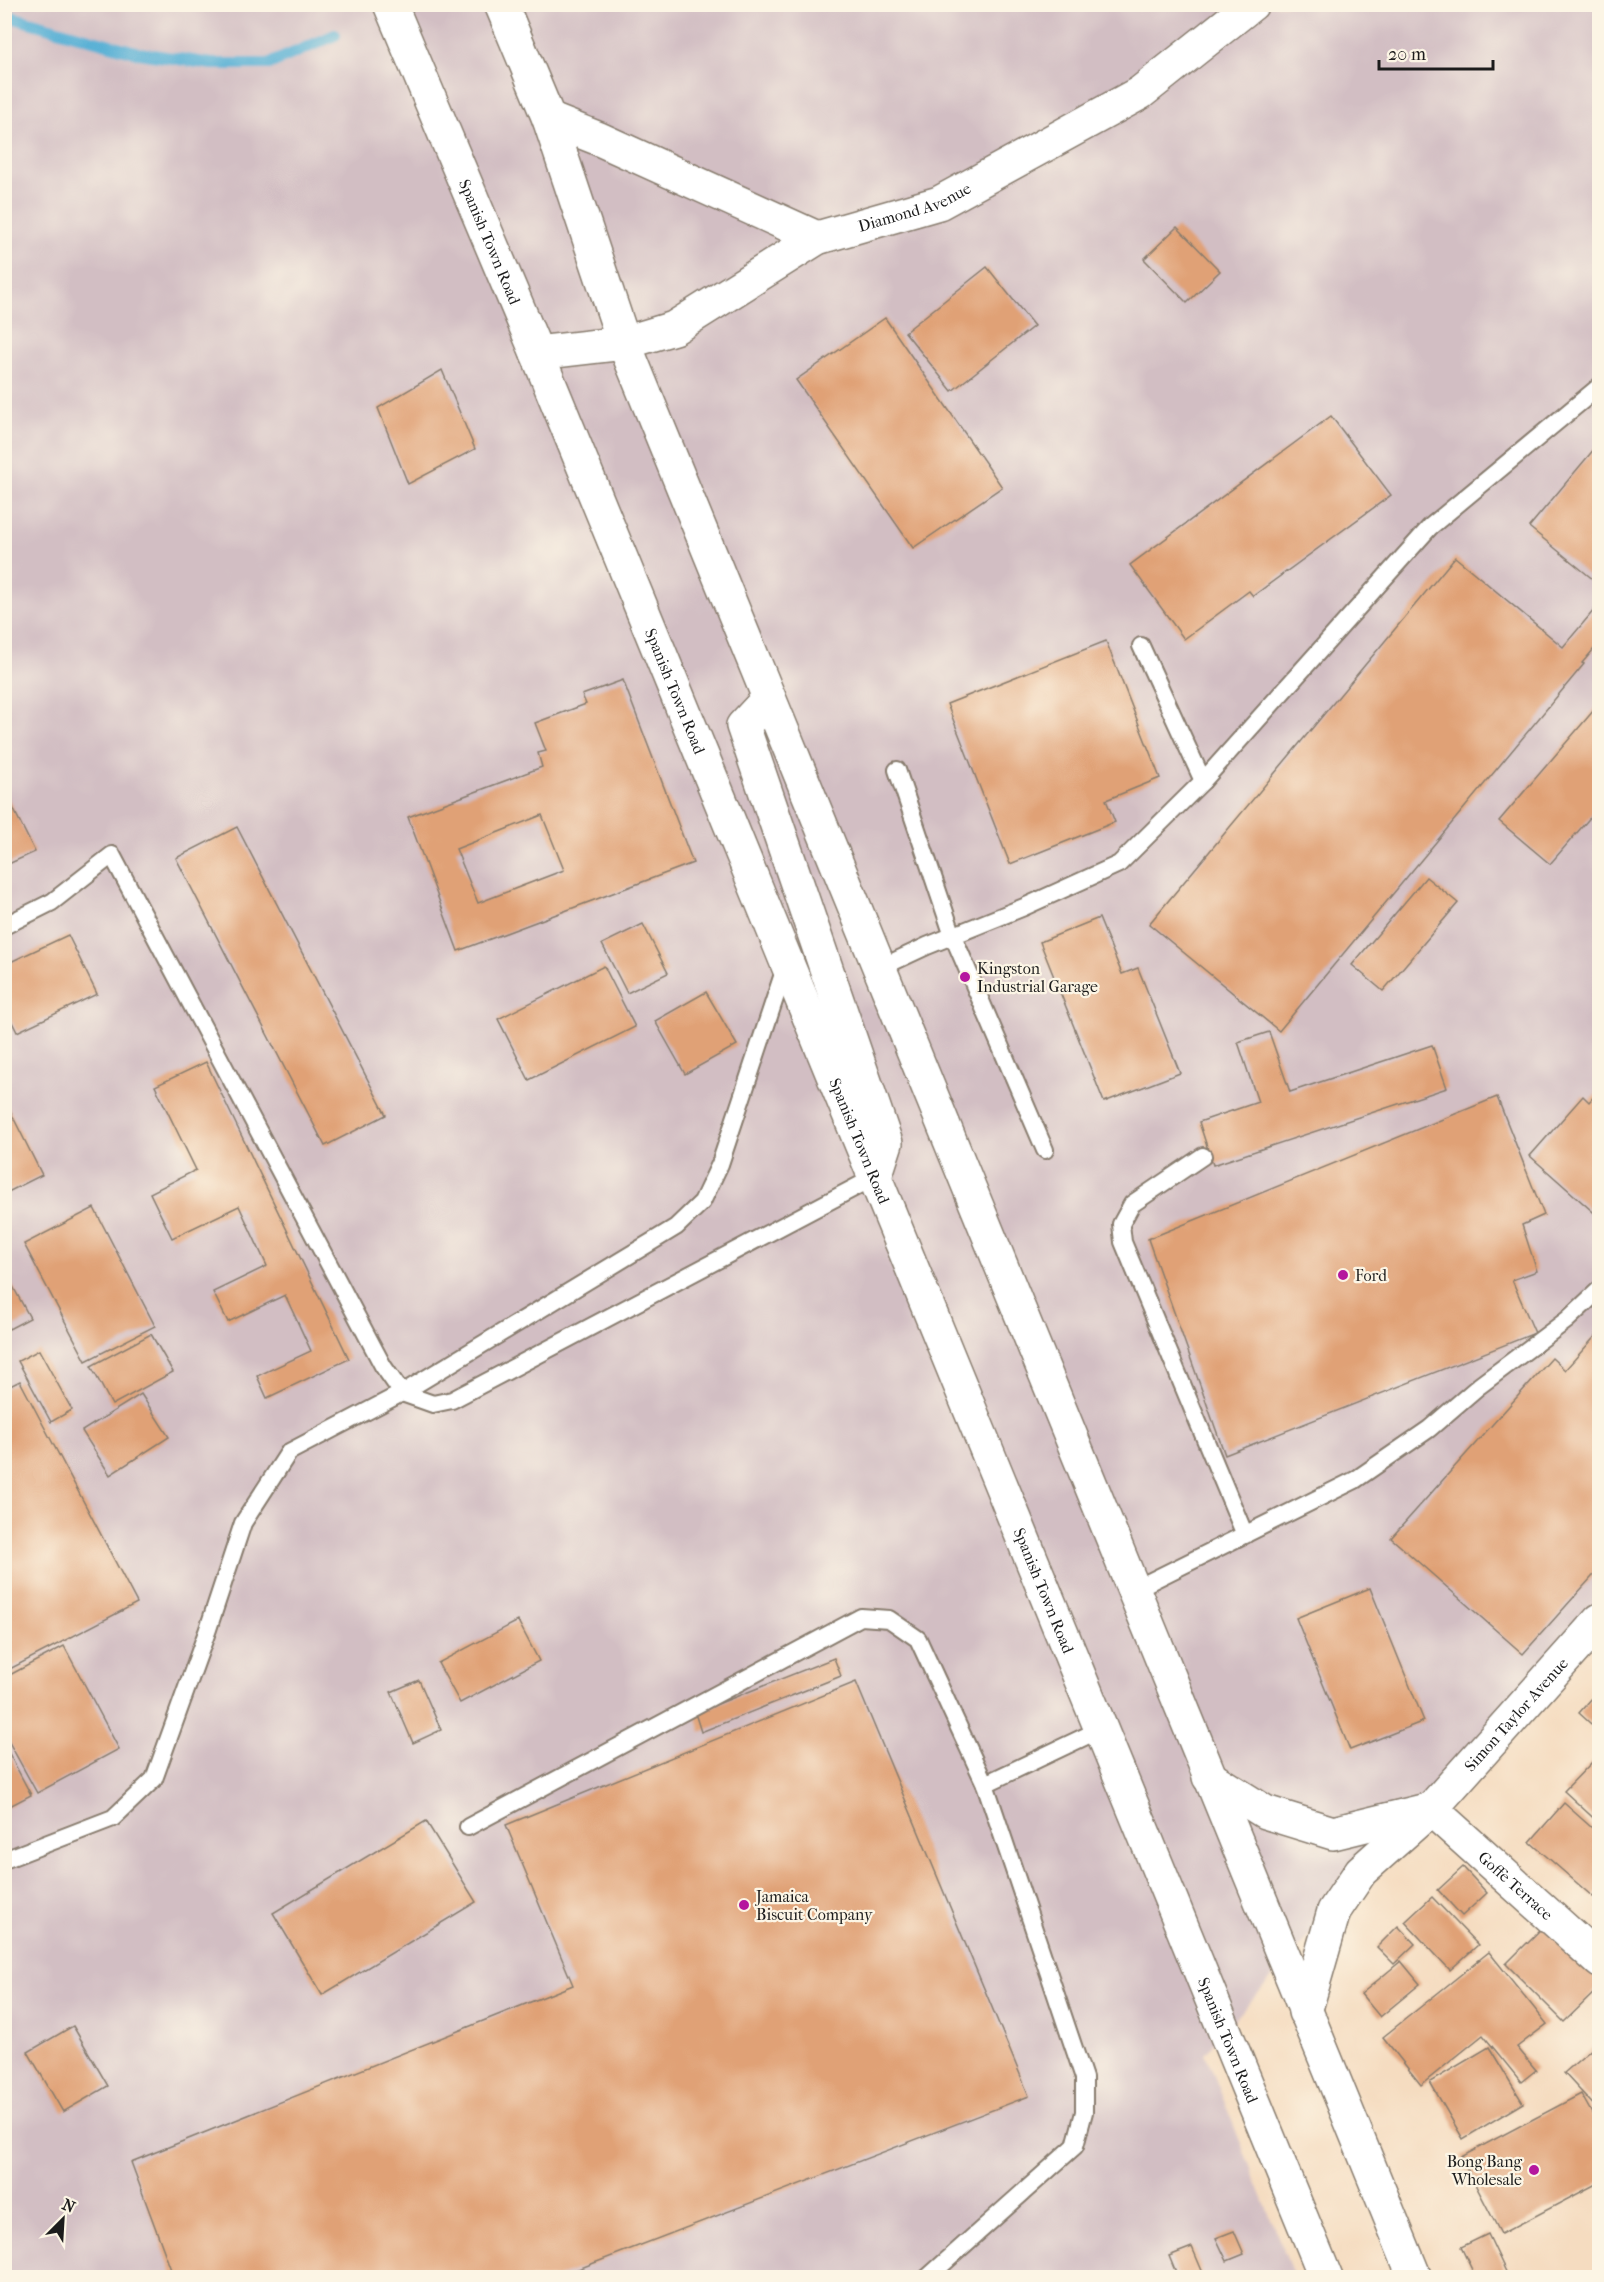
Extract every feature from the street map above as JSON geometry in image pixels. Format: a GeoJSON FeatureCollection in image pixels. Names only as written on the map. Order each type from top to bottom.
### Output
{"type":"FeatureCollection","features":[{"type":"Feature","properties":{"kind":"main road","name":"Spanish Town Road"},"geometry":{"type":"LineString","coordinates":[[390,4],[537,353],[1326,2277]]}},
{"type":"Feature","properties":{"kind":"main road"},"geometry":{"type":"LineString","coordinates":[[501,4],[549,119],[624,343],[1415,2277]]}},
{"type":"Feature","properties":{"kind":"main road","name":"Diamond Avenue"},"geometry":{"type":"LineString","coordinates":[[537,353],[624,343],[674,328],[817,238],[939,203],[1140,93],[1252,4]]}},
{"type":"Feature","properties":{"kind":"main road"},"geometry":{"type":"LineString","coordinates":[[549,119],[597,138],[817,238]]}},
{"type":"Feature","properties":{"kind":"main road"},"geometry":{"type":"LineString","coordinates":[[769,698],[743,726],[886,1143],[875,1177]]}},
{"type":"Feature","properties":{"kind":"main road","name":"Simon Taylor Avenue"},"geometry":{"type":"LineString","coordinates":[[1305,2012],[1334,1911],[1361,1871],[1431,1809],[1599,1620]]}},
{"type":"Feature","properties":{"kind":"main road"},"geometry":{"type":"LineString","coordinates":[[1209,1777],[1265,1812],[1334,1833],[1431,1809]]}},
{"type":"Feature","properties":{"kind":"main road","name":"Goffe Terrace"},"geometry":{"type":"LineString","coordinates":[[1431,1809],[1599,1961]]}},
{"type":"Feature","properties":{"kind":"lane"},"geometry":{"type":"LineString","coordinates":[[879,968],[1119,864],[1203,781],[1430,526],[1599,386]]}},
{"type":"Feature","properties":{"kind":"lane"},"geometry":{"type":"LineString","coordinates":[[1141,646],[1203,781]]}},
{"type":"Feature","properties":{"kind":"lane"},"geometry":{"type":"LineString","coordinates":[[897,770],[953,936],[1045,1150]]}},
{"type":"Feature","properties":{"kind":"lane"},"geometry":{"type":"LineString","coordinates":[[4,926],[52,902],[112,855],[382,1366],[402,1392],[433,1404],[452,1400],[875,1177]]}},
{"type":"Feature","properties":{"kind":"lane"},"geometry":{"type":"LineString","coordinates":[[4,1860],[112,1818],[154,1779],[243,1523],[289,1452],[402,1392],[676,1227],[702,1202],[720,1164],[787,961]]}},
{"type":"Feature","properties":{"kind":"lane"},"geometry":{"type":"LineString","coordinates":[[1203,1156],[1132,1204],[1121,1224],[1123,1242],[1245,1535]]}},
{"type":"Feature","properties":{"kind":"lane"},"geometry":{"type":"LineString","coordinates":[[1133,1590],[1354,1480],[1429,1429],[1479,1386],[1567,1320],[1599,1288]]}},
{"type":"Feature","properties":{"kind":"lane"},"geometry":{"type":"LineString","coordinates":[[468,1827],[861,1617],[889,1619],[918,1639],[985,1784],[1084,2078],[1084,2112],[1075,2146],[927,2277]]}},
{"type":"Feature","properties":{"kind":"lane"},"geometry":{"type":"LineString","coordinates":[[985,1784],[1101,1729]]}},
{"type":"Feature","properties":{"kind":"shaded area"},"geometry":{"type":"Polygon","coordinates":[[[5,5],[1599,5],[1599,1609],[1205,2053],[1294,2277],[5,2278],[5,5]]]}},
{"type":"Feature","properties":{"kind":"building"},"geometry":{"type":"Polygon","coordinates":[[[1177,227],[1220,271],[1187,303],[1144,259],[1177,227]]]}},
{"type":"Feature","properties":{"kind":"building"},"geometry":{"type":"Polygon","coordinates":[[[987,267],[1034,326],[952,391],[905,332],[987,267]]]}},
{"type":"Feature","properties":{"kind":"building"},"geometry":{"type":"Polygon","coordinates":[[[885,318],[1002,487],[913,548],[796,380],[885,318]]]}},
{"type":"Feature","properties":{"kind":"building"},"geometry":{"type":"Polygon","coordinates":[[[442,370],[475,449],[408,484],[378,408],[442,370]]]}},
{"type":"Feature","properties":{"kind":"building"},"geometry":{"type":"Polygon","coordinates":[[[1331,416],[1391,495],[1253,596],[1249,591],[1184,639],[1130,565],[1331,416]]]}},
{"type":"Feature","properties":{"kind":"building"},"geometry":{"type":"Polygon","coordinates":[[[1600,442],[1600,585],[1529,527],[1600,442]]]}},
{"type":"Feature","properties":{"kind":"building"},"geometry":{"type":"Polygon","coordinates":[[[1455,557],[1563,647],[1600,603],[1600,642],[1279,1031],[1149,924],[1455,557]]]}},
{"type":"Feature","properties":{"kind":"building"},"geometry":{"type":"Polygon","coordinates":[[[1106,641],[1160,778],[1106,800],[1115,822],[1010,864],[947,704],[1106,641]]]}},
{"type":"Feature","properties":{"kind":"building"},"geometry":{"type":"Polygon","coordinates":[[[623,680],[693,863],[458,951],[408,817],[542,767],[538,753],[546,751],[535,723],[586,704],[582,695],[623,680]],[[542,815],[456,849],[478,903],[564,870],[542,815]]]}},
{"type":"Feature","properties":{"kind":"building"},"geometry":{"type":"Polygon","coordinates":[[[1600,703],[1600,806],[1550,864],[1499,821],[1600,703]]]}},
{"type":"Feature","properties":{"kind":"building"},"geometry":{"type":"Polygon","coordinates":[[[4,790],[35,852],[4,866],[4,790]]]}},
{"type":"Feature","properties":{"kind":"building"},"geometry":{"type":"Polygon","coordinates":[[[237,827],[386,1115],[325,1146],[176,858],[237,827]]]}},
{"type":"Feature","properties":{"kind":"building"},"geometry":{"type":"Polygon","coordinates":[[[1426,877],[1458,903],[1383,991],[1352,965],[1426,877]]]}},
{"type":"Feature","properties":{"kind":"building"},"geometry":{"type":"Polygon","coordinates":[[[1099,918],[1122,974],[1138,968],[1180,1073],[1104,1102],[1040,942],[1099,918]]]}},
{"type":"Feature","properties":{"kind":"building"},"geometry":{"type":"Polygon","coordinates":[[[643,924],[668,973],[627,993],[602,944],[643,924]]]}},
{"type":"Feature","properties":{"kind":"building"},"geometry":{"type":"Polygon","coordinates":[[[68,935],[97,994],[17,1032],[4,1006],[4,965],[68,935]]]}},
{"type":"Feature","properties":{"kind":"building"},"geometry":{"type":"Polygon","coordinates":[[[604,966],[635,1027],[529,1080],[498,1019],[604,966]]]}},
{"type":"Feature","properties":{"kind":"building"},"geometry":{"type":"Polygon","coordinates":[[[706,992],[737,1045],[685,1074],[655,1021],[706,992]]]}},
{"type":"Feature","properties":{"kind":"building"},"geometry":{"type":"Polygon","coordinates":[[[1269,1032],[1290,1092],[1432,1045],[1447,1088],[1213,1165],[1199,1122],[1258,1102],[1238,1042],[1269,1032]]]}},
{"type":"Feature","properties":{"kind":"building"},"geometry":{"type":"Polygon","coordinates":[[[206,1062],[349,1359],[267,1398],[257,1376],[311,1351],[285,1295],[228,1322],[213,1292],[267,1266],[239,1206],[172,1238],[150,1193],[196,1170],[155,1086],[206,1062]]]}},
{"type":"Feature","properties":{"kind":"building"},"geometry":{"type":"Polygon","coordinates":[[[1600,1090],[1600,1218],[1530,1156],[1583,1096],[1589,1102],[1600,1090]]]}},
{"type":"Feature","properties":{"kind":"building","name":"Ford"},"geometry":{"type":"Polygon","coordinates":[[[1497,1097],[1544,1215],[1522,1225],[1537,1271],[1512,1280],[1535,1333],[1225,1455],[1148,1239],[1497,1097]]]}},
{"type":"Feature","properties":{"kind":"building"},"geometry":{"type":"Polygon","coordinates":[[[4,1099],[42,1175],[4,1194],[4,1099]]]}},
{"type":"Feature","properties":{"kind":"building"},"geometry":{"type":"Polygon","coordinates":[[[94,1208],[155,1326],[86,1361],[24,1244],[94,1208]]]}},
{"type":"Feature","properties":{"kind":"building"},"geometry":{"type":"Polygon","coordinates":[[[4,1270],[30,1318],[9,1329],[4,1321],[4,1270]]]}},
{"type":"Feature","properties":{"kind":"building"},"geometry":{"type":"Polygon","coordinates":[[[1600,1331],[1600,1568],[1523,1654],[1391,1538],[1552,1358],[1565,1370],[1600,1331]]]}},
{"type":"Feature","properties":{"kind":"building"},"geometry":{"type":"Polygon","coordinates":[[[151,1334],[173,1372],[112,1405],[91,1366],[151,1334]]]}},
{"type":"Feature","properties":{"kind":"building"},"geometry":{"type":"Polygon","coordinates":[[[39,1350],[72,1410],[51,1422],[18,1361],[39,1350]]]}},
{"type":"Feature","properties":{"kind":"building"},"geometry":{"type":"Polygon","coordinates":[[[20,1381],[137,1603],[4,1672],[4,1389],[20,1381]]]}},
{"type":"Feature","properties":{"kind":"building"},"geometry":{"type":"Polygon","coordinates":[[[141,1394],[169,1437],[110,1475],[82,1431],[141,1394]]]}},
{"type":"Feature","properties":{"kind":"building"},"geometry":{"type":"Polygon","coordinates":[[[1370,1588],[1424,1721],[1350,1750],[1296,1618],[1370,1588]]]}},
{"type":"Feature","properties":{"kind":"building"},"geometry":{"type":"Polygon","coordinates":[[[518,1621],[539,1661],[460,1703],[438,1663],[518,1621]]]}},
{"type":"Feature","properties":{"kind":"building"},"geometry":{"type":"Polygon","coordinates":[[[64,1646],[119,1749],[37,1793],[4,1733],[4,1678],[64,1646]]]}},
{"type":"Feature","properties":{"kind":"building"},"geometry":{"type":"Polygon","coordinates":[[[834,1658],[841,1676],[701,1732],[695,1713],[834,1658]]]}},
{"type":"Feature","properties":{"kind":"building"},"geometry":{"type":"Polygon","coordinates":[[[419,1680],[441,1730],[413,1743],[391,1692],[419,1680]]]}},
{"type":"Feature","properties":{"kind":"building","name":"Jamaica Biscuit Company"},"geometry":{"type":"Polygon","coordinates":[[[856,1682],[1029,2096],[555,2278],[174,2278],[131,2162],[573,1985],[506,1825],[856,1682]]]}},
{"type":"Feature","properties":{"kind":"building"},"geometry":{"type":"Polygon","coordinates":[[[1600,1689],[1600,1732],[1579,1713],[1600,1689]]]}},
{"type":"Feature","properties":{"kind":"building"},"geometry":{"type":"Polygon","coordinates":[[[4,1744],[31,1795],[4,1809],[4,1744]]]}},
{"type":"Feature","properties":{"kind":"building"},"geometry":{"type":"Polygon","coordinates":[[[1596,1758],[1600,1761],[1600,1824],[1564,1791],[1596,1758]]]}},
{"type":"Feature","properties":{"kind":"building"},"geometry":{"type":"Polygon","coordinates":[[[1564,1803],[1600,1835],[1600,1890],[1593,1897],[1530,1842],[1564,1803]]]}},
{"type":"Feature","properties":{"kind":"building"},"geometry":{"type":"Polygon","coordinates":[[[426,1821],[476,1902],[322,1995],[273,1913],[426,1821]]]}},
{"type":"Feature","properties":{"kind":"building"},"geometry":{"type":"Polygon","coordinates":[[[1463,1867],[1487,1893],[1462,1916],[1438,1890],[1463,1867]]]}},
{"type":"Feature","properties":{"kind":"building"},"geometry":{"type":"Polygon","coordinates":[[[1432,1897],[1478,1945],[1450,1970],[1405,1922],[1432,1897]]]}},
{"type":"Feature","properties":{"kind":"building"},"geometry":{"type":"Polygon","coordinates":[[[1398,1926],[1415,1944],[1394,1964],[1377,1947],[1398,1926]]]}},
{"type":"Feature","properties":{"kind":"building"},"geometry":{"type":"Polygon","coordinates":[[[1544,1926],[1600,1982],[1600,1987],[1564,2022],[1506,1964],[1544,1926]]]}},
{"type":"Feature","properties":{"kind":"building"},"geometry":{"type":"Polygon","coordinates":[[[1489,1952],[1547,2024],[1517,2047],[1536,2070],[1521,2082],[1483,2035],[1421,2085],[1383,2037],[1489,1952]]]}},
{"type":"Feature","properties":{"kind":"building"},"geometry":{"type":"Polygon","coordinates":[[[1401,1961],[1420,1984],[1380,2017],[1361,1994],[1401,1961]]]}},
{"type":"Feature","properties":{"kind":"building"},"geometry":{"type":"Polygon","coordinates":[[[73,2026],[108,2086],[63,2112],[28,2052],[73,2026]]]}},
{"type":"Feature","properties":{"kind":"building"},"geometry":{"type":"Polygon","coordinates":[[[1600,2042],[1600,2112],[1564,2073],[1600,2042]]]}},
{"type":"Feature","properties":{"kind":"building"},"geometry":{"type":"Polygon","coordinates":[[[1489,2047],[1523,2103],[1463,2139],[1430,2082],[1489,2047]]]}},
{"type":"Feature","properties":{"kind":"building","name":"Bong Bang Wholesale"},"geometry":{"type":"Polygon","coordinates":[[[1581,2094],[1600,2128],[1600,2182],[1501,2234],[1461,2157],[1581,2094]]]}},
{"type":"Feature","properties":{"kind":"building"},"geometry":{"type":"Polygon","coordinates":[[[1234,2231],[1244,2254],[1227,2261],[1216,2238],[1234,2231]]]}},
{"type":"Feature","properties":{"kind":"building"},"geometry":{"type":"Polygon","coordinates":[[[1488,2234],[1508,2276],[1505,2278],[1476,2278],[1461,2247],[1488,2234]]]}},
{"type":"Feature","properties":{"kind":"building"},"geometry":{"type":"Polygon","coordinates":[[[1192,2247],[1203,2273],[1191,2278],[1178,2278],[1169,2256],[1192,2247]]]}},
{"type":"Feature","properties":{"kind":"building"},"geometry":{"type":"Polygon","coordinates":[[[1600,2271],[1600,2278],[1586,2278],[1600,2271]]]}},
{"type":"Feature","properties":{"kind":"waterway"},"geometry":{"type":"LineString","coordinates":[[4,15],[139,53],[212,64],[269,64],[335,35]]}},
{"type":"Feature","properties":{"kind":"place","name":"Kingston Industrial Garage"},"geometry":{"type":"Point","coordinates":[965,977]}},
{"type":"Feature","properties":{"kind":"place","name":"Ford"},"geometry":{"type":"Point","coordinates":[1343,1275]}},
{"type":"Feature","properties":{"kind":"place","name":"Jamaica Biscuit Company"},"geometry":{"type":"Point","coordinates":[744,1905]}},
{"type":"Feature","properties":{"kind":"place","name":"Bong Bang Wholesale"},"geometry":{"type":"Point","coordinates":[1534,2170]}}]}
